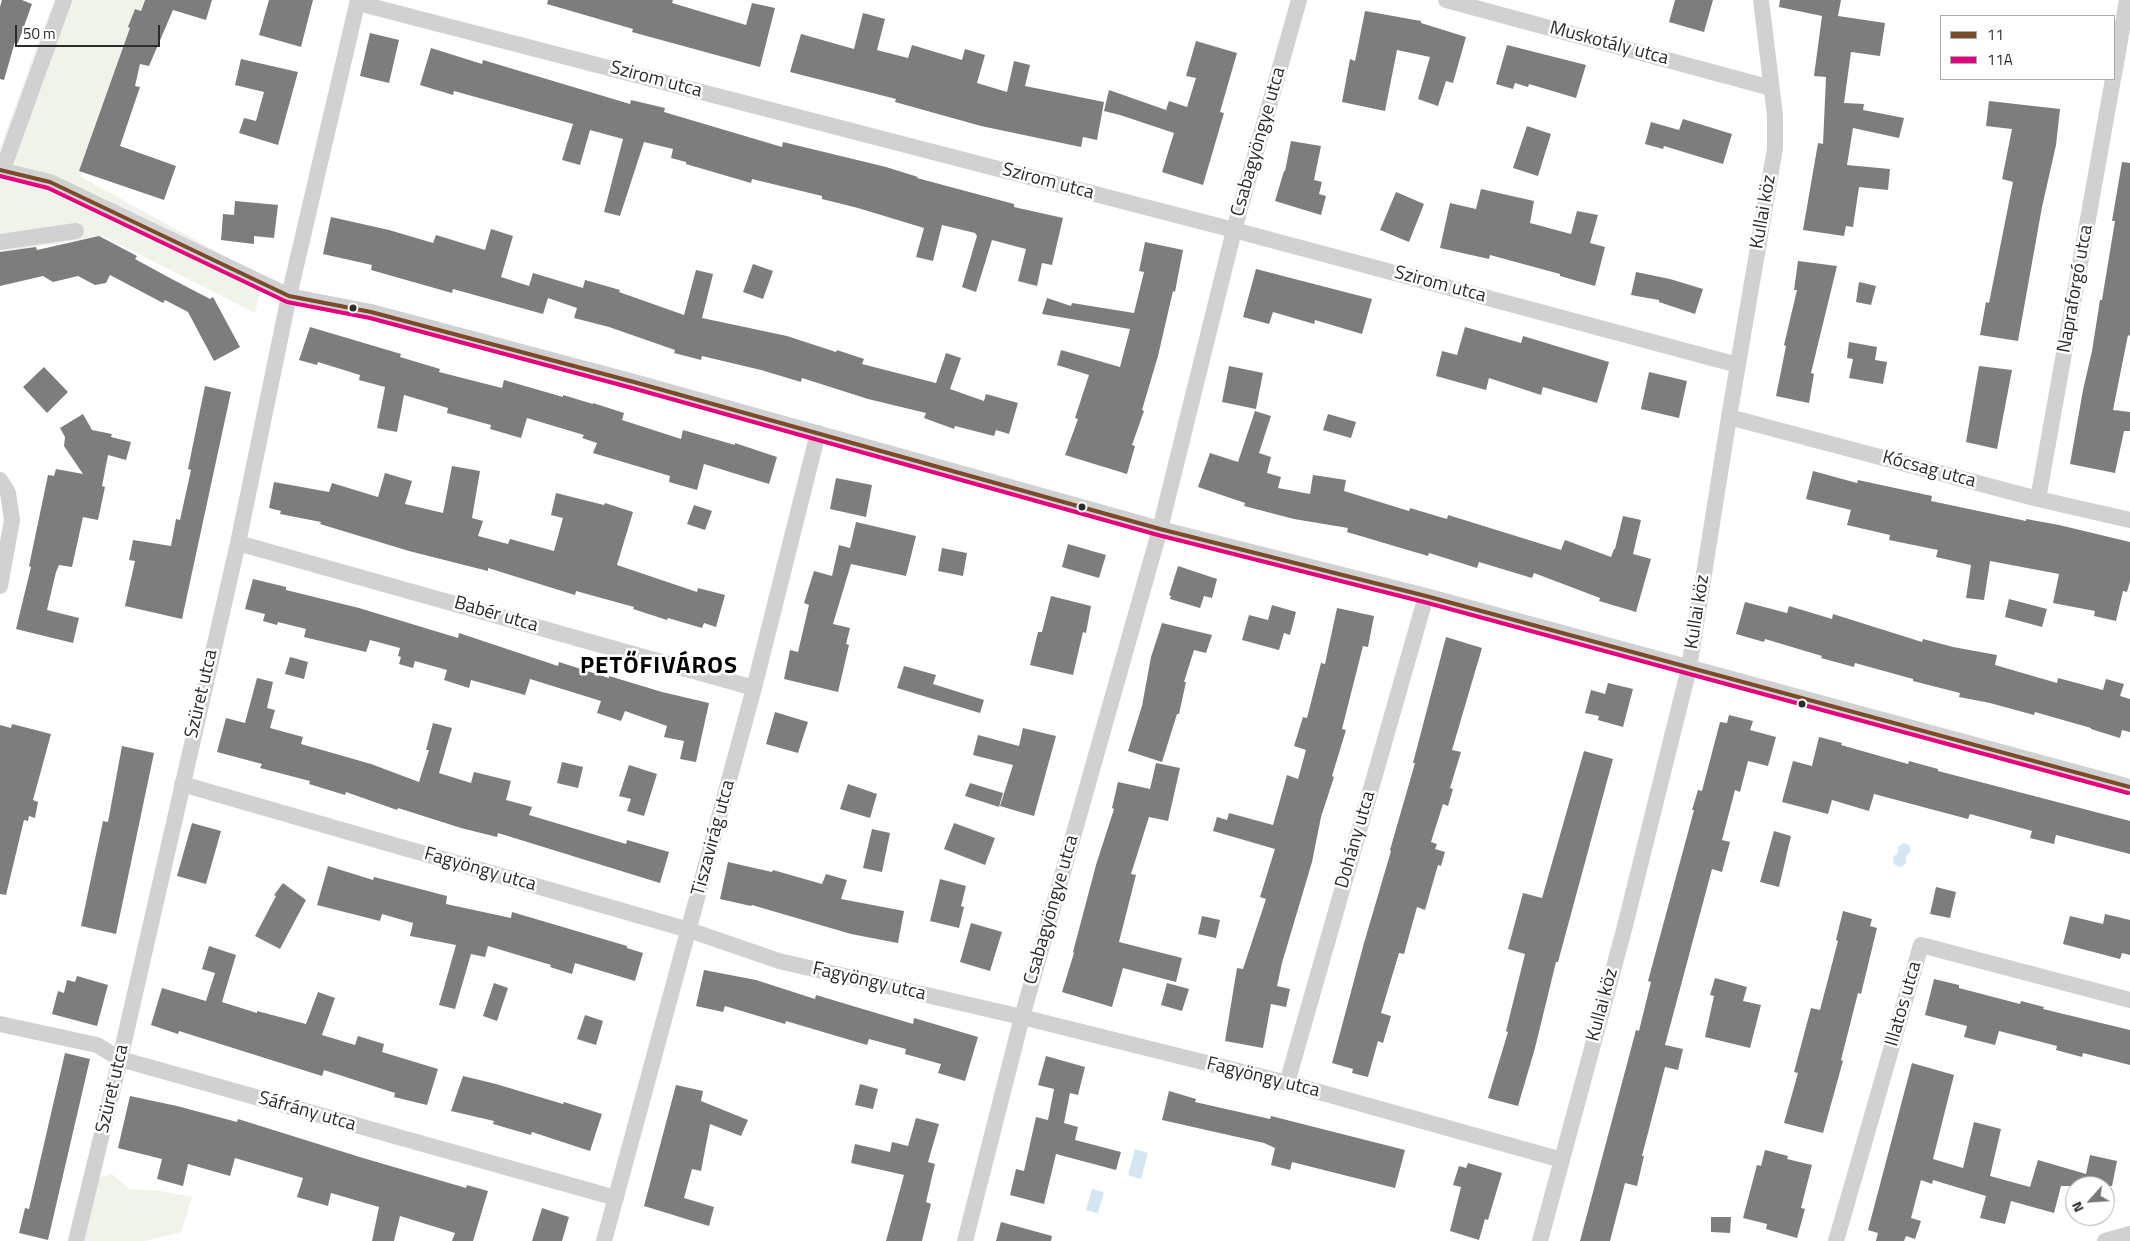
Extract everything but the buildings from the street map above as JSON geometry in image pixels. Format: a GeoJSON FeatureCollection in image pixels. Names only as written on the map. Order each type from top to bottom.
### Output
{"type":"FeatureCollection","features":[{"type":"Feature","properties":{"kind":"street"},"geometry":{"type":"LineString","coordinates":[[64,0],[2,170],[50,182],[288,296],[371,312],[1160,529],[1426,596],[2130,787]]}},
{"type":"Feature","properties":{"kind":"street","name":"Csabagyöngye utca"},"geometry":{"type":"LineString","coordinates":[[965,1241],[1022,1017],[1160,529],[1234,230],[1299,0]]}},
{"type":"Feature","properties":{"kind":"street","name":"Muskotály utca"},"geometry":{"type":"LineString","coordinates":[[1446,0],[1771,88]]}},
{"type":"Feature","properties":{"kind":"street","name":"Kullai köz"},"geometry":{"type":"LineString","coordinates":[[1540,1241],[1625,926],[1689,668],[1774,148],[1775,115],[1761,0]]}},
{"type":"Feature","properties":{"kind":"street"},"geometry":{"type":"LineString","coordinates":[[2115,69],[2127,0]]}},
{"type":"Feature","properties":{"kind":"street","name":"Szirom utca"},"geometry":{"type":"LineString","coordinates":[[358,2],[1234,230],[1738,365]]}},
{"type":"Feature","properties":{"kind":"street","name":"Szüret utca"},"geometry":{"type":"LineString","coordinates":[[76,1241],[120,1059],[238,543],[288,296],[358,2]]}},
{"type":"Feature","properties":{"kind":"street","name":"Napraforgó utca"},"geometry":{"type":"LineString","coordinates":[[2038,499],[2113,80]]}},
{"type":"Feature","properties":{"kind":"street"},"geometry":{"type":"LineString","coordinates":[[0,242],[76,231]]}},
{"type":"Feature","properties":{"kind":"street","name":"Kócsag utca"},"geometry":{"type":"LineString","coordinates":[[1729,417],[2038,499],[2130,520]]}},
{"type":"Feature","properties":{"kind":"street","name":"Tiszavirág utca"},"geometry":{"type":"LineString","coordinates":[[604,1241],[754,688],[818,434]]}},
{"type":"Feature","properties":{"kind":"street"},"geometry":{"type":"LineString","coordinates":[[0,480],[8,493],[12,520],[0,586]]}},
{"type":"Feature","properties":{"kind":"street","name":"Babér utca"},"geometry":{"type":"LineString","coordinates":[[238,543],[754,688]]}},
{"type":"Feature","properties":{"kind":"street","name":"Dohány utca"},"geometry":{"type":"LineString","coordinates":[[1286,1083],[1426,596]]}},
{"type":"Feature","properties":{"kind":"street","name":"Fagyöngy utca"},"geometry":{"type":"LineString","coordinates":[[182,784],[689,930],[779,961],[1022,1017],[1286,1083],[1562,1160]]}},
{"type":"Feature","properties":{"kind":"street","name":"Illatos utca"},"geometry":{"type":"LineString","coordinates":[[1836,1241],[1921,945],[2130,1000]]}},
{"type":"Feature","properties":{"kind":"street","name":"Sáfrány utca"},"geometry":{"type":"LineString","coordinates":[[0,1024],[97,1046],[120,1059],[616,1198]]}},
{"type":"Feature","properties":{"kind":"street"},"geometry":{"type":"LineString","coordinates":[[2105,1241],[2130,1234]]}},
{"type":"Feature","properties":{"kind":"shaded area"},"geometry":{"type":"Polygon","coordinates":[[[54,0],[144,0],[81,177],[263,277],[255,313],[103,236],[0,253],[0,148],[54,0]]]}},
{"type":"Feature","properties":{"kind":"shaded area"},"geometry":{"type":"Polygon","coordinates":[[[112,1174],[129,1189],[160,1191],[192,1197],[181,1232],[145,1241],[84,1241],[98,1178],[112,1174]]]}},
{"type":"Feature","properties":{"kind":"water"},"geometry":{"type":"Polygon","coordinates":[[[1903,843],[1909,845],[1911,851],[1906,856],[1906,863],[1901,867],[1894,864],[1893,857],[1898,853],[1898,847],[1903,843]]]}},
{"type":"Feature","properties":{"kind":"water"},"geometry":{"type":"Polygon","coordinates":[[[1135,1149],[1148,1153],[1141,1179],[1128,1175],[1135,1149]]]}},
{"type":"Feature","properties":{"kind":"water"},"geometry":{"type":"Polygon","coordinates":[[[1092,1189],[1104,1192],[1098,1213],[1086,1210],[1092,1189]]]}},
{"type":"Feature","properties":{"kind":"transit line","name":"11"},"geometry":{"type":"LineString","coordinates":[[0,170],[50,182],[289,296],[371,312],[634,382],[1160,529],[1426,596],[2130,787]]}},
{"type":"Feature","properties":{"kind":"transit line","name":"11A"},"geometry":{"type":"LineString","coordinates":[[0,176],[48,188],[287,302],[370,318],[632,388],[1158,535],[1424,602],[2128,793]]}},
{"type":"Feature","properties":{"kind":"district","name":"PETŐFIVÁROS"},"geometry":{"type":"Point","coordinates":[659,667]}}]}
